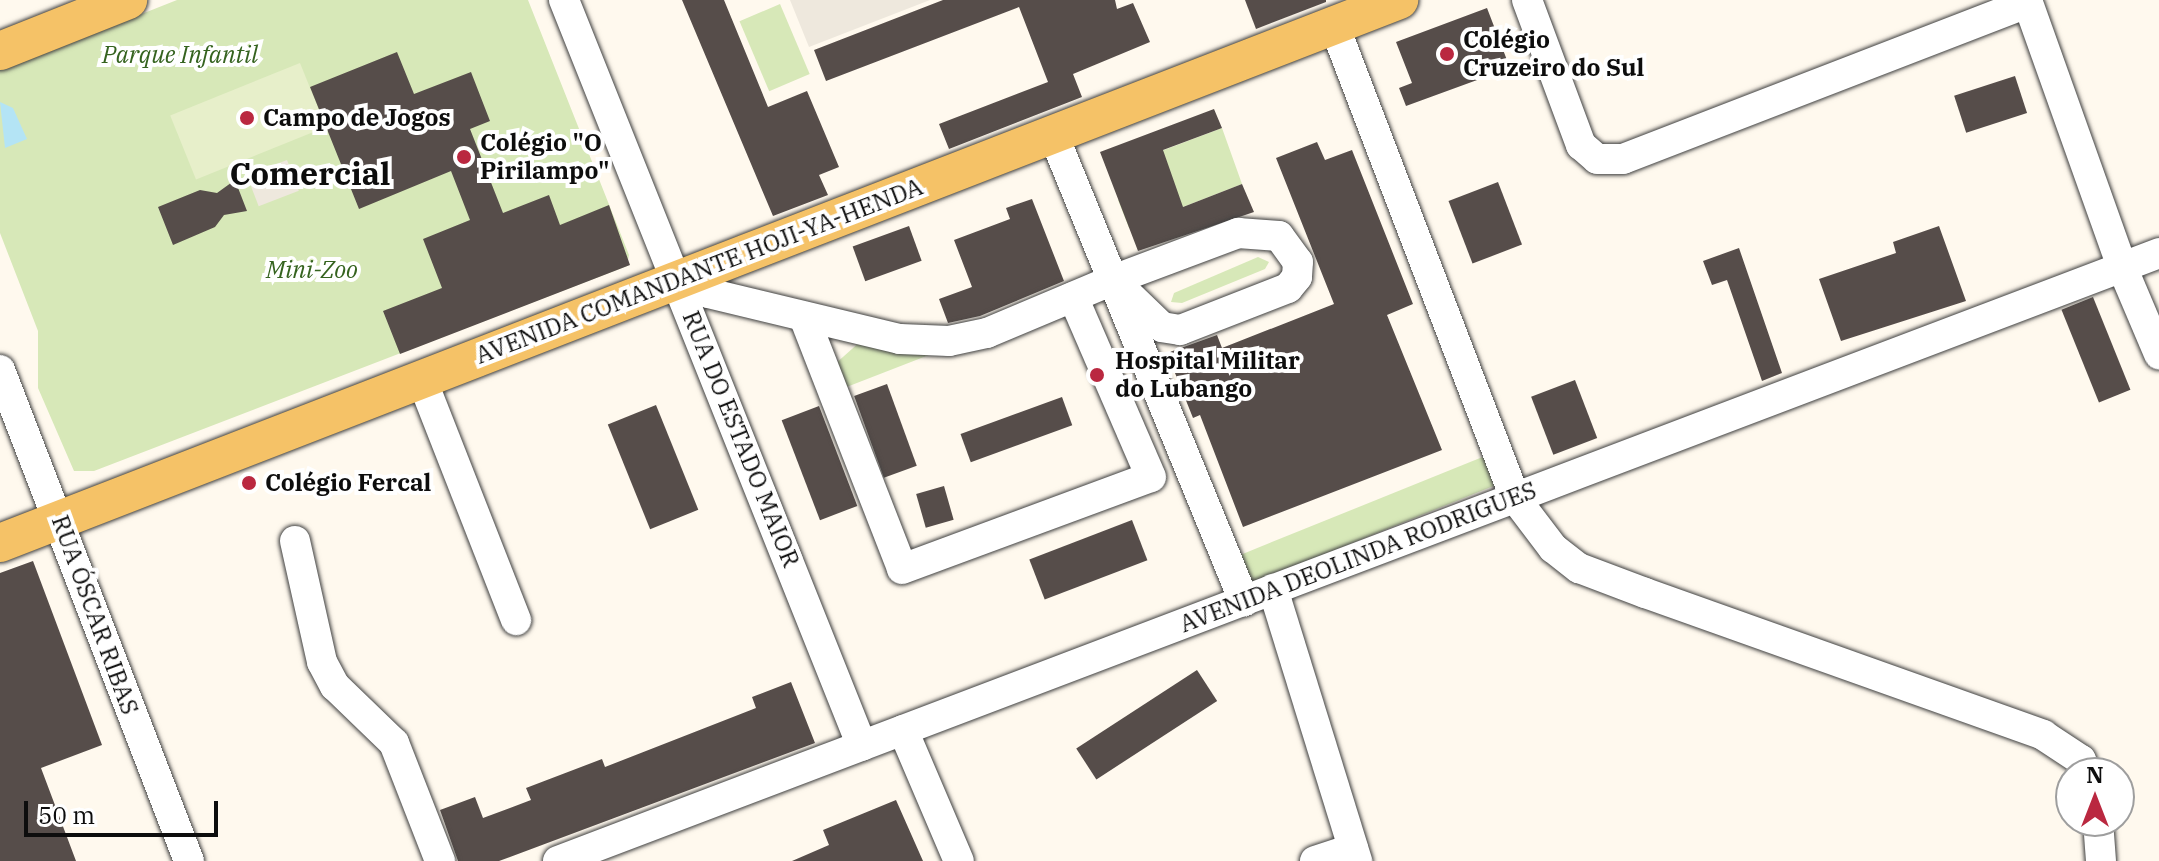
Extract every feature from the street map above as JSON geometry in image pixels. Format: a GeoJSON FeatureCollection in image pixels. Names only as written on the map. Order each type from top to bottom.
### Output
{"type":"FeatureCollection","features":[{"type":"Feature","properties":{"kind":"main road"},"geometry":{"type":"LineString","coordinates":[[0,51],[128,0]]}},
{"type":"Feature","properties":{"kind":"main road","name":"AVENIDA COMANDANTE HOJI-YA-HENDA"},"geometry":{"type":"LineString","coordinates":[[0,543],[1399,0]]}},
{"type":"Feature","properties":{"kind":"street","name":"RUA DO ESTADO MAIOR"},"geometry":{"type":"LineString","coordinates":[[564,0],[862,746]]}},
{"type":"Feature","properties":{"kind":"street"},"geometry":{"type":"LineString","coordinates":[[1527,0],[1581,145],[1597,159],[1623,159],[2028,1],[2122,267],[2159,354]]}},
{"type":"Feature","properties":{"kind":"street"},"geometry":{"type":"LineString","coordinates":[[1334,25],[1515,498],[1553,548],[1579,568],[2043,735],[2076,757]]}},
{"type":"Feature","properties":{"kind":"street"},"geometry":{"type":"LineString","coordinates":[[1053,134],[1244,601]]}},
{"type":"Feature","properties":{"kind":"street"},"geometry":{"type":"LineString","coordinates":[[677,279],[708,293],[900,339],[949,341],[987,333],[1113,280],[1238,233],[1279,236],[1298,262],[1297,277],[1288,288],[1180,330],[1162,327],[1113,280]]}},
{"type":"Feature","properties":{"kind":"street","name":"AVENIDA DEOLINDA RODRIGUES"},"geometry":{"type":"LineString","coordinates":[[558,861],[2159,253]]}},
{"type":"Feature","properties":{"kind":"street"},"geometry":{"type":"LineString","coordinates":[[804,317],[902,569],[1151,477],[1073,297]]}},
{"type":"Feature","properties":{"kind":"street","name":"RUA ÓSCAR RIBAS"},"geometry":{"type":"LineString","coordinates":[[1,374],[60,520],[189,861]]}},
{"type":"Feature","properties":{"kind":"street"},"geometry":{"type":"LineString","coordinates":[[422,380],[516,620]]}},
{"type":"Feature","properties":{"kind":"street"},"geometry":{"type":"LineString","coordinates":[[295,541],[322,662],[335,686],[394,743],[440,861]]}},
{"type":"Feature","properties":{"kind":"street"},"geometry":{"type":"LineString","coordinates":[[1273,589],[1355,855],[1315,861]]}},
{"type":"Feature","properties":{"kind":"street"},"geometry":{"type":"LineString","coordinates":[[903,730],[959,861]]}},
{"type":"Feature","properties":{"kind":"street"},"geometry":{"type":"LineString","coordinates":[[2099,837],[2101,861]]}},
{"type":"Feature","properties":{"kind":"green space"},"geometry":{"type":"Polygon","coordinates":[[[177,0],[528,0],[629,255],[627,266],[94,471],[74,471],[38,388],[38,331],[0,233],[0,70],[177,0]]]}},
{"type":"Feature","properties":{"kind":"green space"},"geometry":{"type":"Polygon","coordinates":[[[780,4],[810,74],[769,91],[739,21],[780,4]]]}},
{"type":"Feature","properties":{"kind":"green space","name":"Campo de Jogos"},"geometry":{"type":"Polygon","coordinates":[[[300,63],[326,127],[196,179],[170,115],[300,63]]]}},
{"type":"Feature","properties":{"kind":"green space"},"geometry":{"type":"Polygon","coordinates":[[[1222,128],[1242,184],[1129,228],[1118,200],[1137,192],[1127,164],[1222,128]]]}},
{"type":"Feature","properties":{"kind":"green space"},"geometry":{"type":"Polygon","coordinates":[[[1258,257],[1269,262],[1265,269],[1182,303],[1171,302],[1174,293],[1258,257]]]}},
{"type":"Feature","properties":{"kind":"green space"},"geometry":{"type":"Polygon","coordinates":[[[862,340],[929,355],[844,388],[834,365],[862,340]]]}},
{"type":"Feature","properties":{"kind":"green space"},"geometry":{"type":"Polygon","coordinates":[[[1485,456],[1497,485],[1248,585],[1237,556],[1485,456]]]}},
{"type":"Feature","properties":{"kind":"shaded area"},"geometry":{"type":"Polygon","coordinates":[[[790,0],[930,0],[809,47],[790,0]]]}},
{"type":"Feature","properties":{"kind":"shaded area"},"geometry":{"type":"Polygon","coordinates":[[[287,160],[299,191],[259,206],[247,175],[287,160]]]}},
{"type":"Feature","properties":{"kind":"water"},"geometry":{"type":"Polygon","coordinates":[[[0,102],[13,108],[27,139],[5,148],[0,102]]]}},
{"type":"Feature","properties":{"kind":"building"},"geometry":{"type":"Polygon","coordinates":[[[682,0],[724,0],[768,107],[807,91],[839,167],[819,175],[828,195],[773,216],[682,0]]]}},
{"type":"Feature","properties":{"kind":"building"},"geometry":{"type":"Polygon","coordinates":[[[943,0],[1115,0],[1117,9],[1133,3],[1150,42],[1073,74],[1082,97],[949,149],[939,124],[1048,82],[1019,7],[826,81],[814,50],[943,0]]]}},
{"type":"Feature","properties":{"kind":"building"},"geometry":{"type":"Polygon","coordinates":[[[1245,0],[1326,0],[1326,2],[1256,29],[1245,0]]]}},
{"type":"Feature","properties":{"kind":"building","name":"Colégio Cruzeiro do Sul"},"geometry":{"type":"Polygon","coordinates":[[[1487,8],[1510,68],[1406,106],[1399,88],[1412,83],[1396,42],[1487,8]]]}},
{"type":"Feature","properties":{"kind":"building"},"geometry":{"type":"Polygon","coordinates":[[[397,52],[414,94],[471,72],[490,121],[470,129],[503,213],[549,195],[560,225],[609,205],[630,265],[400,354],[383,311],[442,288],[423,239],[470,220],[451,171],[359,209],[310,87],[397,52]]]}},
{"type":"Feature","properties":{"kind":"building"},"geometry":{"type":"Polygon","coordinates":[[[2015,76],[2027,113],[1966,133],[1954,96],[2015,76]]]}},
{"type":"Feature","properties":{"kind":"building"},"geometry":{"type":"Polygon","coordinates":[[[1214,109],[1222,128],[1163,150],[1183,207],[1242,184],[1254,212],[1138,251],[1100,152],[1214,109]]]}},
{"type":"Feature","properties":{"kind":"building"},"geometry":{"type":"Polygon","coordinates":[[[1317,142],[1325,160],[1352,150],[1413,304],[1387,315],[1442,450],[1243,527],[1200,415],[1193,418],[1167,353],[1217,335],[1222,348],[1334,304],[1276,158],[1317,142]]]}},
{"type":"Feature","properties":{"kind":"building"},"geometry":{"type":"Polygon","coordinates":[[[235,180],[247,211],[224,215],[215,227],[173,245],[158,207],[200,190],[217,193],[235,180]]]}},
{"type":"Feature","properties":{"kind":"building"},"geometry":{"type":"Polygon","coordinates":[[[1498,182],[1522,245],[1473,264],[1449,201],[1498,182]]]}},
{"type":"Feature","properties":{"kind":"building"},"geometry":{"type":"Polygon","coordinates":[[[1032,199],[1064,281],[980,316],[948,323],[939,299],[972,287],[954,240],[1010,219],[1006,208],[1032,199]]]}},
{"type":"Feature","properties":{"kind":"building"},"geometry":{"type":"Polygon","coordinates":[[[909,226],[922,261],[865,281],[853,247],[909,226]]]}},
{"type":"Feature","properties":{"kind":"building"},"geometry":{"type":"Polygon","coordinates":[[[1939,226],[1966,301],[1841,341],[1819,279],[1896,253],[1893,242],[1939,226]]]}},
{"type":"Feature","properties":{"kind":"building"},"geometry":{"type":"Polygon","coordinates":[[[1739,248],[1782,373],[1762,381],[1727,280],[1712,285],[1703,261],[1739,248]]]}},
{"type":"Feature","properties":{"kind":"building"},"geometry":{"type":"Polygon","coordinates":[[[2093,297],[2130,390],[2099,402],[2061,310],[2093,297]]]}},
{"type":"Feature","properties":{"kind":"building"},"geometry":{"type":"Polygon","coordinates":[[[1575,380],[1597,438],[1553,455],[1531,397],[1575,380]]]}},
{"type":"Feature","properties":{"kind":"building"},"geometry":{"type":"Polygon","coordinates":[[[887,384],[917,466],[884,478],[854,396],[887,384]]]}},
{"type":"Feature","properties":{"kind":"building"},"geometry":{"type":"Polygon","coordinates":[[[1062,397],[1072,425],[971,462],[961,434],[1062,397]]]}},
{"type":"Feature","properties":{"kind":"building"},"geometry":{"type":"Polygon","coordinates":[[[656,405],[698,510],[650,529],[608,424],[656,405]]]}},
{"type":"Feature","properties":{"kind":"building"},"geometry":{"type":"Polygon","coordinates":[[[819,406],[857,506],[820,520],[782,420],[819,406]]]}},
{"type":"Feature","properties":{"kind":"building"},"geometry":{"type":"Polygon","coordinates":[[[944,486],[954,520],[926,528],[916,494],[944,486]]]}},
{"type":"Feature","properties":{"kind":"building"},"geometry":{"type":"Polygon","coordinates":[[[1132,520],[1147,560],[1045,600],[1029,559],[1132,520]]]}},
{"type":"Feature","properties":{"kind":"building"},"geometry":{"type":"Polygon","coordinates":[[[33,561],[102,745],[41,768],[76,861],[0,861],[0,573],[33,561]]]}},
{"type":"Feature","properties":{"kind":"building"},"geometry":{"type":"Polygon","coordinates":[[[1197,670],[1217,701],[1096,779],[1076,748],[1197,670]]]}},
{"type":"Feature","properties":{"kind":"building"},"geometry":{"type":"Polygon","coordinates":[[[791,682],[815,743],[499,861],[458,861],[440,810],[475,797],[483,818],[531,800],[526,788],[602,759],[605,767],[756,708],[752,697],[791,682]]]}},
{"type":"Feature","properties":{"kind":"building"},"geometry":{"type":"Polygon","coordinates":[[[896,800],[923,861],[792,861],[829,845],[823,830],[896,800]]]}},
{"type":"Feature","properties":{"kind":"place","name":"Colégio Cruzeiro do Sul"},"geometry":{"type":"Point","coordinates":[1447,54]}},
{"type":"Feature","properties":{"kind":"place","name":"Campo de Jogos"},"geometry":{"type":"Point","coordinates":[247,118]}},
{"type":"Feature","properties":{"kind":"place","name":"Colégio \"O Pirilampo\""},"geometry":{"type":"Point","coordinates":[464,157]}},
{"type":"Feature","properties":{"kind":"place","name":"Hospital Militar do Lubango"},"geometry":{"type":"Point","coordinates":[1097,375]}},
{"type":"Feature","properties":{"kind":"place","name":"Colégio Fercal"},"geometry":{"type":"Point","coordinates":[249,483]}},
{"type":"Feature","properties":{"kind":"district","name":"Comercial"},"geometry":{"type":"Point","coordinates":[310,173]}},
{"type":"Feature","properties":{"kind":"park label","name":"Parque Infantil"},"geometry":{"type":"Point","coordinates":[180,55]}},
{"type":"Feature","properties":{"kind":"park label","name":"Mini-Zoo"},"geometry":{"type":"Point","coordinates":[312,270]}}]}
